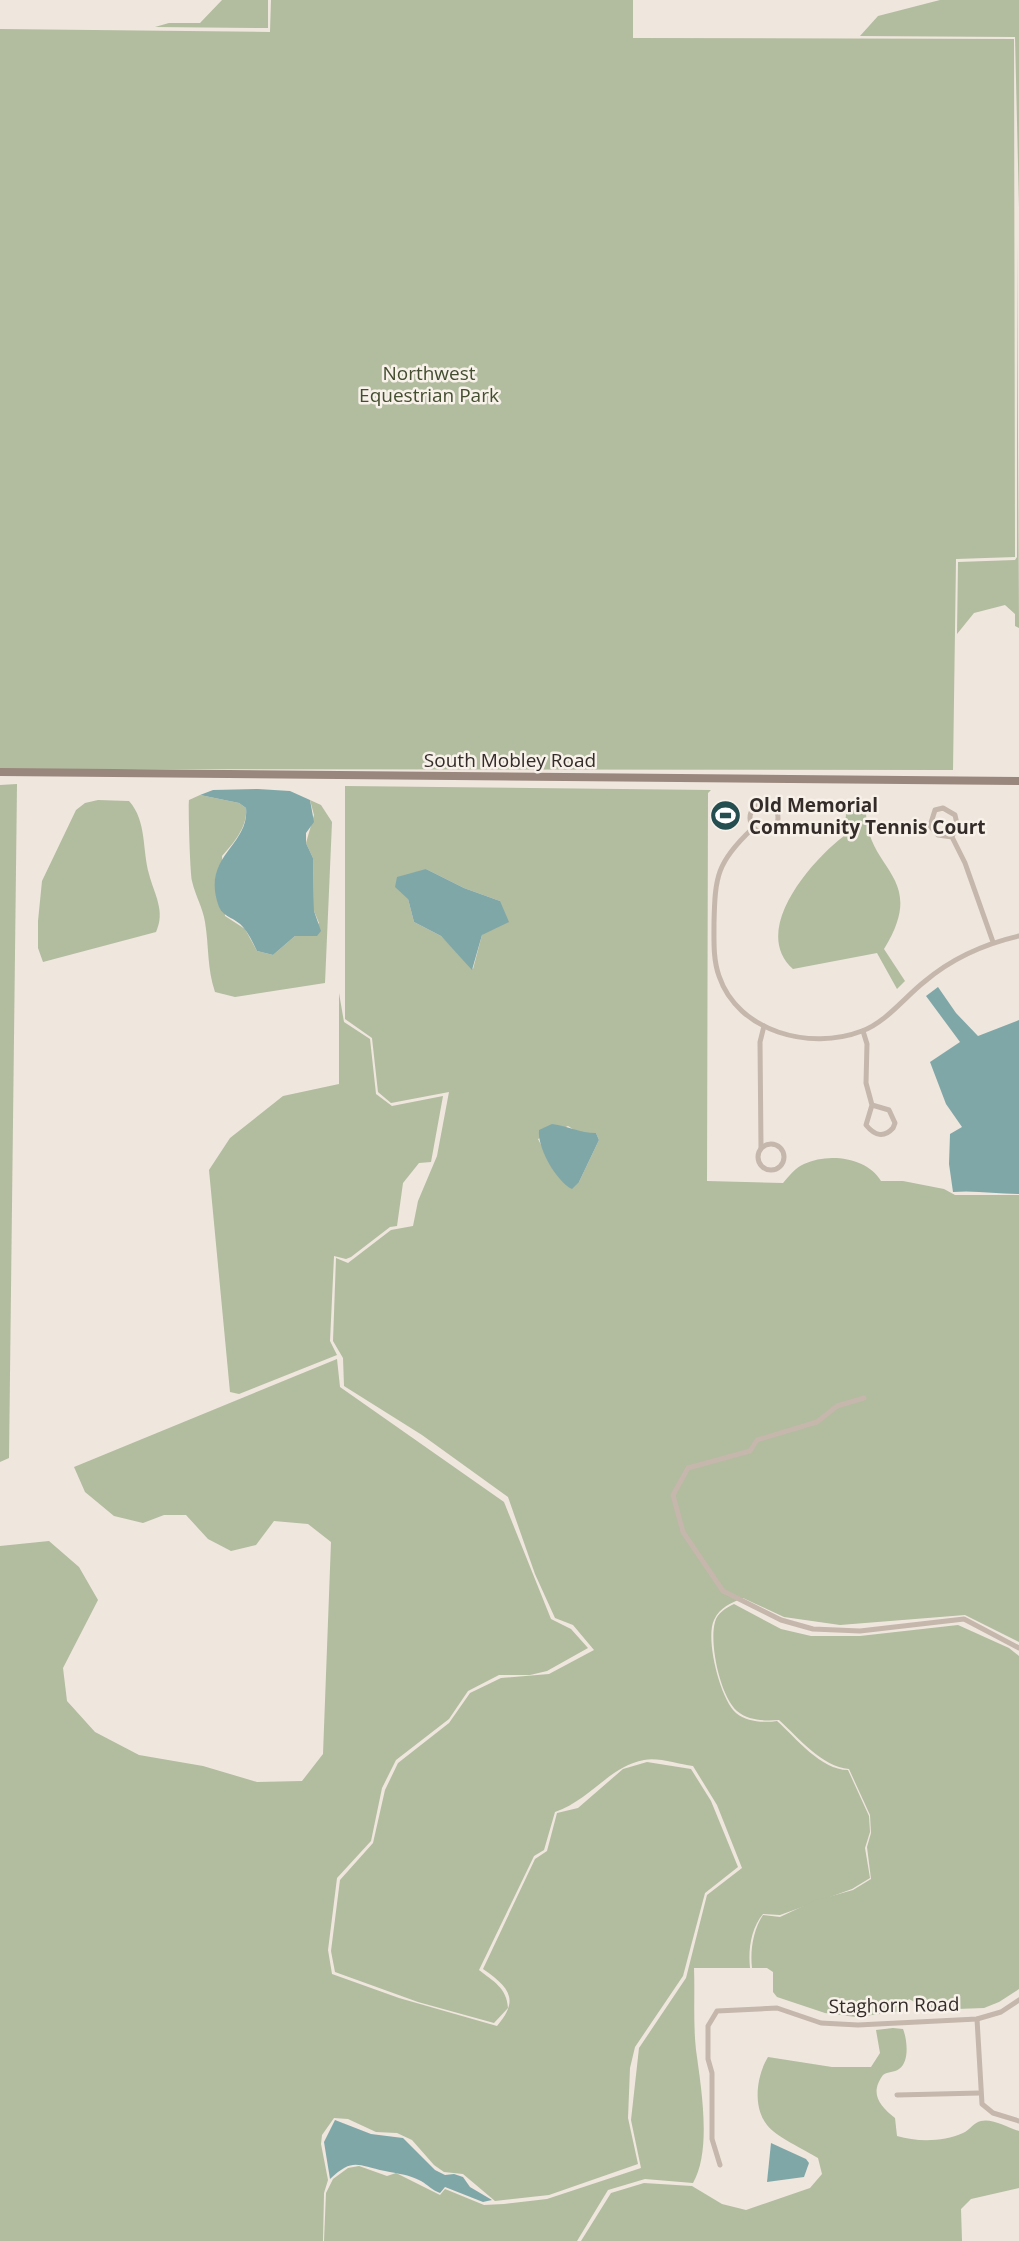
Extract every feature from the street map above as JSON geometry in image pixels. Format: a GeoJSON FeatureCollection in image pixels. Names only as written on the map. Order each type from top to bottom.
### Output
{"type":"FeatureCollection","features":[{"type":"Feature","properties":{"kind":"street","name":"South Mobley Road"},"geometry":{"type":"LineString","coordinates":[[0,772],[1019,781]]}},
{"type":"Feature","properties":{"kind":"street"},"geometry":{"type":"LineString","coordinates":[[772,806],[779,820],[773,829],[763,832],[752,830],[750,821],[756,807],[772,806]]}},
{"type":"Feature","properties":{"kind":"street"},"geometry":{"type":"LineString","coordinates":[[952,837],[938,835],[930,826],[935,810],[943,808],[956,815],[957,824],[952,837],[965,863],[993,942]]}},
{"type":"Feature","properties":{"kind":"street"},"geometry":{"type":"LineString","coordinates":[[752,830],[730,850],[715,882],[714,952],[719,977],[732,1000],[751,1020],[786,1035],[823,1041],[863,1031],[934,974],[993,942],[1019,936]]}},
{"type":"Feature","properties":{"kind":"street"},"geometry":{"type":"LineString","coordinates":[[761,1148],[772,1144],[779,1147],[783,1154],[780,1165],[768,1170],[760,1165],[758,1157],[761,1148],[760,1042],[764,1026]]}},
{"type":"Feature","properties":{"kind":"street"},"geometry":{"type":"LineString","coordinates":[[863,1031],[867,1044],[866,1083],[872,1105],[866,1125],[871,1131],[884,1135],[893,1128],[893,1116],[890,1110],[872,1105]]}},
{"type":"Feature","properties":{"kind":"street"},"geometry":{"type":"LineString","coordinates":[[864,1398],[837,1406],[817,1422],[757,1440],[750,1451],[688,1468],[673,1495],[683,1532],[723,1591],[781,1620],[813,1629],[860,1631],[964,1619],[1019,1648]]}},
{"type":"Feature","properties":{"kind":"street","name":"Staghorn Road"},"geometry":{"type":"LineString","coordinates":[[720,2165],[712,2139],[712,2073],[708,2059],[708,2026],[717,2011],[777,2008],[837,2025],[977,2019],[1001,2012],[1019,2000]]}},
{"type":"Feature","properties":{"kind":"street"},"geometry":{"type":"LineString","coordinates":[[977,2019],[982,2104],[993,2113],[1019,2122]]}},
{"type":"Feature","properties":{"kind":"street"},"geometry":{"type":"LineString","coordinates":[[897,2095],[980,2093]]}},
{"type":"Feature","properties":{"kind":"green space"},"geometry":{"type":"Polygon","coordinates":[[[222,0],[268,0],[268,28],[155,27],[169,23],[200,23],[222,0]]]}},
{"type":"Feature","properties":{"kind":"green space","name":"Northwest Equestrian Park"},"geometry":{"type":"Polygon","coordinates":[[[271,0],[633,0],[633,38],[1014,39],[1015,557],[956,559],[953,770],[0,769],[0,29],[270,32],[271,0]]]}},
{"type":"Feature","properties":{"kind":"green space"},"geometry":{"type":"Polygon","coordinates":[[[940,0],[1019,0],[1019,207],[1015,37],[860,36],[878,16],[940,0]]]}},
{"type":"Feature","properties":{"kind":"green space"},"geometry":{"type":"Polygon","coordinates":[[[1017,243],[1019,628],[1015,626],[1015,614],[1005,605],[974,613],[957,634],[958,562],[1015,560],[1017,557],[1017,243]]]}},
{"type":"Feature","properties":{"kind":"green space"},"geometry":{"type":"Polygon","coordinates":[[[17,784],[9,1458],[0,1462],[0,785],[17,784]]]}},
{"type":"Feature","properties":{"kind":"green space"},"geometry":{"type":"Polygon","coordinates":[[[345,786],[711,790],[708,793],[707,1181],[783,1183],[801,1165],[814,1160],[836,1158],[858,1162],[875,1173],[881,1181],[903,1181],[944,1189],[955,1195],[1019,1195],[1019,1642],[965,1615],[840,1625],[784,1617],[743,1598],[726,1606],[716,1616],[711,1640],[713,1654],[725,1695],[736,1713],[756,1721],[777,1721],[819,1759],[838,1769],[848,1770],[869,1816],[870,1832],[865,1848],[870,1878],[852,1889],[780,1915],[763,1914],[751,1940],[750,1968],[694,1968],[695,2040],[704,2136],[699,2169],[693,2183],[645,2179],[608,2190],[577,2241],[324,2241],[326,2193],[333,2179],[348,2168],[359,2166],[387,2176],[396,2173],[440,2195],[445,2189],[484,2205],[547,2199],[641,2168],[631,2120],[639,2048],[686,1978],[707,1895],[742,1868],[717,1805],[693,1766],[650,1759],[632,1763],[579,1800],[555,1812],[544,1850],[534,1856],[479,1970],[498,1986],[507,2001],[508,2008],[494,2023],[418,2002],[335,1972],[331,1951],[340,1880],[373,1843],[385,1790],[398,1763],[449,1723],[470,1693],[501,1678],[549,1674],[594,1650],[573,1625],[555,1618],[535,1574],[508,1497],[422,1435],[344,1386],[343,1358],[333,1341],[336,1258],[348,1263],[391,1230],[413,1226],[418,1201],[437,1156],[449,1092],[391,1103],[378,1092],[372,1038],[345,1019],[345,786]],[[426,869],[408,899],[414,922],[441,936],[473,969],[482,935],[500,901],[464,888],[426,869]],[[568,1126],[538,1139],[547,1156],[579,1182],[599,1140],[596,1133],[579,1133],[568,1126]]]}},
{"type":"Feature","properties":{"kind":"green space"},"geometry":{"type":"Polygon","coordinates":[[[200,795],[239,803],[246,808],[242,828],[222,856],[225,916],[245,929],[257,951],[273,955],[295,936],[308,935],[319,923],[314,911],[313,858],[306,843],[314,815],[310,800],[321,805],[332,822],[325,983],[235,997],[215,992],[204,917],[191,876],[189,800],[200,795]]]}},
{"type":"Feature","properties":{"kind":"green space"},"geometry":{"type":"Polygon","coordinates":[[[98,800],[129,801],[139,817],[147,865],[158,903],[159,924],[156,932],[43,962],[38,948],[42,881],[76,810],[85,803],[98,800]]]}},
{"type":"Feature","properties":{"kind":"green space"},"geometry":{"type":"Polygon","coordinates":[[[856,809],[866,813],[869,833],[898,889],[900,905],[896,925],[884,949],[905,981],[897,989],[877,953],[793,969],[781,953],[778,936],[790,898],[816,862],[844,836],[846,814],[856,809]]]}},
{"type":"Feature","properties":{"kind":"green space"},"geometry":{"type":"Polygon","coordinates":[[[339,993],[344,1022],[370,1039],[376,1094],[392,1106],[443,1096],[431,1162],[419,1163],[403,1183],[397,1226],[390,1227],[351,1257],[346,1259],[334,1256],[330,1341],[337,1355],[239,1394],[230,1392],[209,1170],[230,1138],[283,1096],[339,1084],[339,993]]]}},
{"type":"Feature","properties":{"kind":"green space"},"geometry":{"type":"Polygon","coordinates":[[[337,1359],[340,1387],[504,1502],[551,1619],[571,1629],[588,1648],[547,1671],[530,1675],[499,1675],[468,1691],[449,1719],[396,1760],[382,1788],[371,1841],[337,1878],[328,1950],[332,1974],[399,1998],[497,2026],[510,2001],[505,1988],[483,1969],[535,1859],[547,1851],[557,1813],[578,1808],[623,1769],[647,1762],[691,1769],[711,1801],[738,1867],[705,1893],[683,1976],[635,2047],[630,2068],[628,2118],[638,2164],[549,2195],[495,2201],[463,2174],[444,2172],[434,2165],[412,2140],[397,2133],[376,2132],[348,2119],[334,2118],[322,2135],[321,2144],[328,2180],[324,2193],[323,2241],[0,2241],[0,1546],[49,1541],[79,1567],[98,1600],[63,1668],[67,1701],[95,1732],[139,1755],[203,1766],[257,1782],[302,1781],[323,1754],[331,1542],[308,1524],[274,1521],[256,1545],[231,1551],[208,1539],[186,1515],[164,1515],[143,1523],[114,1516],[85,1492],[74,1467],[337,1359]]]}},
{"type":"Feature","properties":{"kind":"green space"},"geometry":{"type":"Polygon","coordinates":[[[734,1604],[781,1629],[811,1636],[860,1636],[958,1625],[1009,1648],[1019,1656],[1019,1989],[984,2008],[929,2010],[909,1999],[896,2012],[856,2017],[825,2013],[777,1997],[773,1992],[773,1972],[767,1968],[752,1968],[753,1941],[763,1915],[780,1917],[814,1901],[853,1890],[871,1879],[867,1847],[871,1833],[870,1815],[849,1769],[829,1763],[820,1757],[779,1720],[752,1719],[737,1711],[731,1704],[717,1669],[714,1631],[718,1616],[734,1604]]]}},
{"type":"Feature","properties":{"kind":"green space"},"geometry":{"type":"Polygon","coordinates":[[[903,2029],[905,2061],[899,2069],[883,2075],[877,2094],[881,2104],[895,2118],[897,2136],[921,2140],[947,2138],[963,2133],[985,2120],[1019,2131],[1019,2188],[971,2199],[961,2209],[962,2241],[581,2241],[611,2193],[644,2183],[692,2186],[722,2204],[746,2210],[810,2188],[822,2174],[818,2158],[777,2134],[767,2125],[759,2109],[759,2081],[764,2064],[768,2057],[832,2067],[871,2067],[880,2053],[876,2030],[903,2029]]]}},
{"type":"Feature","properties":{"kind":"water"},"geometry":{"type":"Polygon","coordinates":[[[213,790],[290,791],[310,800],[314,822],[306,833],[306,843],[313,858],[314,911],[321,931],[317,936],[295,936],[273,955],[257,951],[243,927],[221,911],[215,890],[220,863],[241,832],[246,808],[239,803],[200,795],[213,790]]]}},
{"type":"Feature","properties":{"kind":"water"},"geometry":{"type":"Polygon","coordinates":[[[426,869],[464,888],[500,901],[509,922],[482,935],[472,970],[441,936],[414,922],[408,899],[395,887],[397,877],[426,869]]]}},
{"type":"Feature","properties":{"kind":"water"},"geometry":{"type":"Polygon","coordinates":[[[938,987],[956,1013],[978,1036],[1019,1020],[1019,1194],[953,1192],[949,1164],[950,1134],[962,1127],[946,1104],[930,1062],[960,1042],[926,996],[938,987]]]}},
{"type":"Feature","properties":{"kind":"water"},"geometry":{"type":"Polygon","coordinates":[[[552,1124],[596,1133],[599,1140],[579,1182],[572,1189],[554,1172],[541,1146],[539,1130],[552,1124]]]}},
{"type":"Feature","properties":{"kind":"water"},"geometry":{"type":"Polygon","coordinates":[[[335,2120],[371,2134],[403,2138],[435,2170],[445,2175],[463,2177],[470,2187],[492,2200],[483,2202],[445,2187],[440,2193],[412,2177],[356,2165],[345,2168],[330,2179],[324,2142],[335,2120]]]}},
{"type":"Feature","properties":{"kind":"water"},"geometry":{"type":"Polygon","coordinates":[[[771,2143],[806,2159],[809,2163],[804,2177],[767,2182],[771,2143]]]}},
{"type":"Feature","properties":{"kind":"place","name":"Old Memorial Community Tennis Court"},"geometry":{"type":"Point","coordinates":[726,816]}}]}
